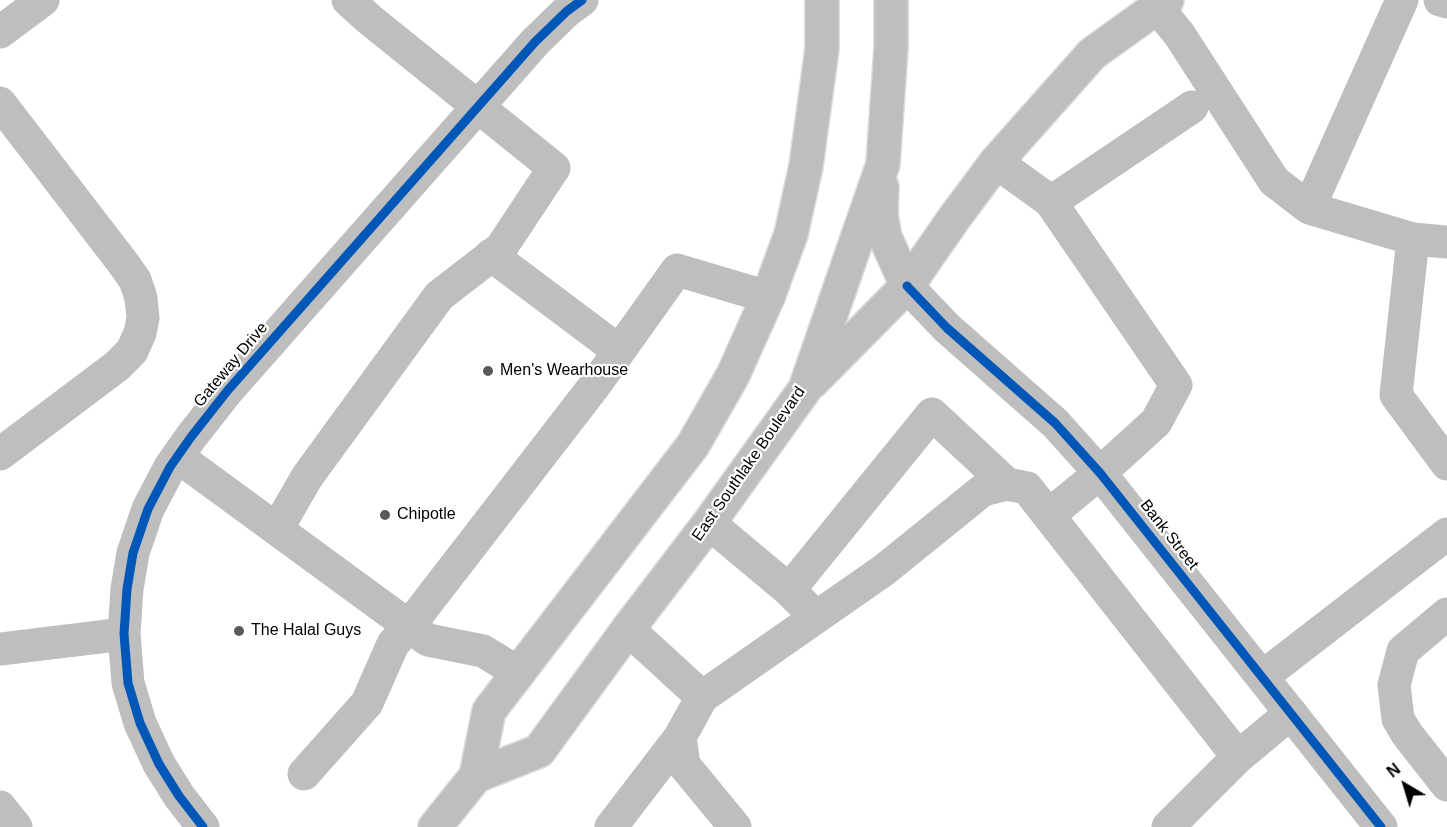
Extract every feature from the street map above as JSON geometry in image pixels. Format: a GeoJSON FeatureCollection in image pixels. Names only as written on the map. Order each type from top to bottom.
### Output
{"type":"FeatureCollection","features":[{"type":"Feature","properties":{"kind":"main road"},"geometry":{"type":"LineString","coordinates":[[0,32],[43,0]]}},
{"type":"Feature","properties":{"kind":"main road"},"geometry":{"type":"LineString","coordinates":[[277,529],[307,477],[439,296],[501,248],[554,168],[369,20],[348,0]]}},
{"type":"Feature","properties":{"kind":"main road","name":"Gateway Drive"},"geometry":{"type":"LineString","coordinates":[[203,827],[179,796],[159,764],[140,723],[128,683],[124,633],[127,589],[133,553],[148,509],[170,467],[228,390],[535,42],[582,0]]}},
{"type":"Feature","properties":{"kind":"main road","name":"East Southlake Boulevard"},"geometry":{"type":"LineString","coordinates":[[435,827],[476,776],[489,711],[693,445],[733,375],[768,297],[792,234],[806,166],[822,49],[822,0]]}},
{"type":"Feature","properties":{"kind":"main road","name":"East Southlake Boulevard"},"geometry":{"type":"LineString","coordinates":[[476,776],[539,751],[709,523],[805,389],[884,164],[891,48],[891,0]]}},
{"type":"Feature","properties":{"kind":"main road"},"geometry":{"type":"LineString","coordinates":[[1309,207],[1402,0]]}},
{"type":"Feature","properties":{"kind":"main road"},"geometry":{"type":"LineString","coordinates":[[1440,0],[1447,2]]}},
{"type":"Feature","properties":{"kind":"main road"},"geometry":{"type":"LineString","coordinates":[[805,389],[907,286],[996,162],[1092,54],[1162,4],[1274,181],[1309,207],[1413,238],[1447,242]]}},
{"type":"Feature","properties":{"kind":"main road"},"geometry":{"type":"LineString","coordinates":[[0,103],[135,280],[141,298],[143,318],[140,333],[132,351],[117,366],[0,454]]}},
{"type":"Feature","properties":{"kind":"main road"},"geometry":{"type":"LineString","coordinates":[[1051,202],[1192,107]]}},
{"type":"Feature","properties":{"kind":"main road"},"geometry":{"type":"LineString","coordinates":[[996,162],[1051,202],[1176,385],[1156,422],[1049,515]]}},
{"type":"Feature","properties":{"kind":"main road","name":"Bank Street"},"geometry":{"type":"LineString","coordinates":[[884,164],[881,215],[885,237],[907,286],[947,328],[1055,423],[1100,473],[1381,827]]}},
{"type":"Feature","properties":{"kind":"main road"},"geometry":{"type":"LineString","coordinates":[[1413,238],[1396,395],[1447,464]]}},
{"type":"Feature","properties":{"kind":"main road"},"geometry":{"type":"LineString","coordinates":[[491,255],[619,351]]}},
{"type":"Feature","properties":{"kind":"main road"},"geometry":{"type":"LineString","coordinates":[[304,774],[367,703],[393,644],[595,385],[677,270],[768,297]]}},
{"type":"Feature","properties":{"kind":"main road"},"geometry":{"type":"LineString","coordinates":[[789,590],[932,414],[1007,484]]}},
{"type":"Feature","properties":{"kind":"main road"},"geometry":{"type":"LineString","coordinates":[[178,457],[428,640],[483,651],[519,673]]}},
{"type":"Feature","properties":{"kind":"main road"},"geometry":{"type":"LineString","coordinates":[[611,827],[680,737],[702,697],[884,570],[983,490],[1007,484],[1027,488],[1238,757]]}},
{"type":"Feature","properties":{"kind":"main road"},"geometry":{"type":"LineString","coordinates":[[709,523],[789,590],[817,617]]}},
{"type":"Feature","properties":{"kind":"main road"},"geometry":{"type":"LineString","coordinates":[[1262,677],[1447,534]]}},
{"type":"Feature","properties":{"kind":"main road"},"geometry":{"type":"LineString","coordinates":[[1447,614],[1403,651],[1394,685],[1398,719],[1407,734],[1447,784]]}},
{"type":"Feature","properties":{"kind":"main road"},"geometry":{"type":"LineString","coordinates":[[628,629],[702,697]]}},
{"type":"Feature","properties":{"kind":"main road"},"geometry":{"type":"LineString","coordinates":[[0,649],[124,633]]}},
{"type":"Feature","properties":{"kind":"main road"},"geometry":{"type":"LineString","coordinates":[[1167,827],[1238,757],[1291,713]]}},
{"type":"Feature","properties":{"kind":"main road"},"geometry":{"type":"LineString","coordinates":[[680,737],[684,765],[735,827]]}},
{"type":"Feature","properties":{"kind":"main road"},"geometry":{"type":"LineString","coordinates":[[0,807],[16,827]]}},
{"type":"Feature","properties":{"kind":"cycle path"},"geometry":{"type":"LineString","coordinates":[[203,827],[179,796],[159,764],[140,723],[128,683],[124,634],[127,589],[133,553],[148,509],[170,467],[228,390],[535,42],[582,0]]}},
{"type":"Feature","properties":{"kind":"cycle path"},"geometry":{"type":"LineString","coordinates":[[907,286],[947,328],[1055,423],[1100,473],[1381,827]]}},
{"type":"Feature","properties":{"kind":"place","name":"Men's Wearhouse"},"geometry":{"type":"Point","coordinates":[488,371]}},
{"type":"Feature","properties":{"kind":"place","name":"Chipotle"},"geometry":{"type":"Point","coordinates":[385,515]}},
{"type":"Feature","properties":{"kind":"place","name":"The Halal Guys"},"geometry":{"type":"Point","coordinates":[239,631]}}]}
